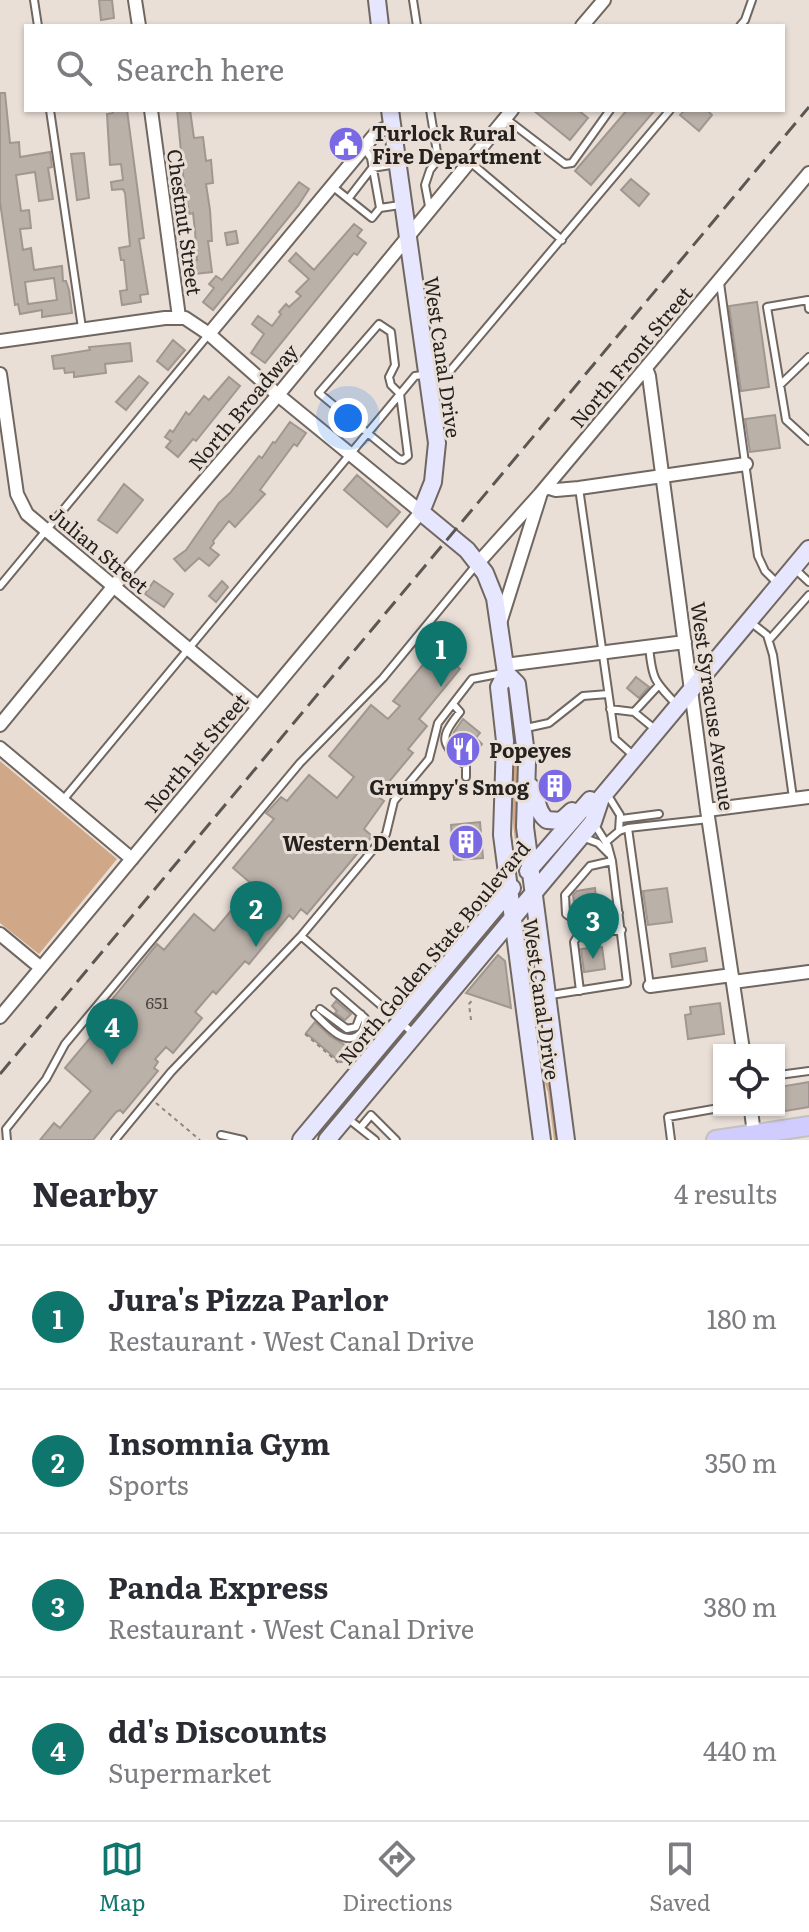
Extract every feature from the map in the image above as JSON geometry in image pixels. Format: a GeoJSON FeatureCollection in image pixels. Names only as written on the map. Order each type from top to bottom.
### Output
{"type":"FeatureCollection","features":[{"type":"Feature","properties":{"kind":"main road"},"geometry":{"type":"LineString","coordinates":[[377,0],[380,24]]}},
{"type":"Feature","properties":{"kind":"main road","name":"West Canal Drive"},"geometry":{"type":"LineString","coordinates":[[391,118],[437,450],[433,482],[421,512],[451,535],[478,563],[492,589],[506,669],[517,684],[527,782],[524,816],[566,1140]]}},
{"type":"Feature","properties":{"kind":"main road","name":"North Golden State Boulevard"},"geometry":{"type":"LineString","coordinates":[[301,1140],[363,1057],[399,1022],[530,868],[635,757],[809,549]]}},
{"type":"Feature","properties":{"kind":"main road","name":"West Canal Drive"},"geometry":{"type":"LineString","coordinates":[[506,669],[499,687],[505,741],[502,835],[542,1140]]}},
{"type":"Feature","properties":{"kind":"main road"},"geometry":{"type":"LineString","coordinates":[[527,782],[534,791],[539,813],[549,821],[561,821],[579,804],[599,797]]}},
{"type":"Feature","properties":{"kind":"main road","name":"North Golden State Boulevard"},"geometry":{"type":"LineString","coordinates":[[327,1140],[354,1122],[415,1035],[593,822],[599,797]]}},
{"type":"Feature","properties":{"kind":"main road"},"geometry":{"type":"LineString","coordinates":[[354,1122],[345,1106],[363,1080],[363,1057]]}},
{"type":"Feature","properties":{"kind":"main road"},"geometry":{"type":"LineString","coordinates":[[716,1140],[754,1137],[809,1126]]}},
{"type":"Feature","properties":{"kind":"street"},"geometry":{"type":"LineString","coordinates":[[135,0],[139,24]]}},
{"type":"Feature","properties":{"kind":"street"},"geometry":{"type":"LineString","coordinates":[[584,24],[604,0]]}},
{"type":"Feature","properties":{"kind":"street","name":"Chestnut Street"},"geometry":{"type":"LineString","coordinates":[[151,112],[179,317],[209,334],[349,455],[421,512]]}},
{"type":"Feature","properties":{"kind":"street","name":"North Broadway"},"geometry":{"type":"LineString","coordinates":[[0,725],[509,114]]}},
{"type":"Feature","properties":{"kind":"street"},"geometry":{"type":"LineString","coordinates":[[209,334],[391,118]]}},
{"type":"Feature","properties":{"kind":"street","name":"North Front Street"},"geometry":{"type":"LineString","coordinates":[[478,563],[809,173]]}},
{"type":"Feature","properties":{"kind":"street"},"geometry":{"type":"LineString","coordinates":[[0,341],[179,317]]}},
{"type":"Feature","properties":{"kind":"street","name":"West Syracuse Avenue"},"geometry":{"type":"LineString","coordinates":[[646,368],[742,1044]]}},
{"type":"Feature","properties":{"kind":"street","name":"Julian Street"},"geometry":{"type":"LineString","coordinates":[[0,374],[19,501],[27,514],[258,707]]}},
{"type":"Feature","properties":{"kind":"street"},"geometry":{"type":"LineString","coordinates":[[499,627],[543,490],[579,488],[746,464]]}},
{"type":"Feature","properties":{"kind":"street","name":"North 1st Street"},"geometry":{"type":"LineString","coordinates":[[0,1017],[421,512]]}},
{"type":"Feature","properties":{"kind":"street"},"geometry":{"type":"LineString","coordinates":[[506,669],[602,652],[685,642]]}},
{"type":"Feature","properties":{"kind":"street"},"geometry":{"type":"LineString","coordinates":[[0,748],[132,859]]}},
{"type":"Feature","properties":{"kind":"street"},"geometry":{"type":"LineString","coordinates":[[708,814],[809,797]]}},
{"type":"Feature","properties":{"kind":"street"},"geometry":{"type":"LineString","coordinates":[[0,934],[41,968]]}},
{"type":"Feature","properties":{"kind":"street"},"geometry":{"type":"LineString","coordinates":[[650,986],[809,972]]}},
{"type":"Feature","properties":{"kind":"street"},"geometry":{"type":"LineString","coordinates":[[752,1116],[754,1137]]}},
{"type":"Feature","properties":{"kind":"lane"},"geometry":{"type":"LineString","coordinates":[[34,0],[38,24]]}},
{"type":"Feature","properties":{"kind":"lane"},"geometry":{"type":"LineString","coordinates":[[413,0],[417,24]]}},
{"type":"Feature","properties":{"kind":"lane"},"geometry":{"type":"LineString","coordinates":[[741,24],[752,0]]}},
{"type":"Feature","properties":{"kind":"lane"},"geometry":{"type":"LineString","coordinates":[[50,112],[82,330]]}},
{"type":"Feature","properties":{"kind":"lane"},"geometry":{"type":"LineString","coordinates":[[430,112],[437,161],[425,185],[430,210]]}},
{"type":"Feature","properties":{"kind":"lane"},"geometry":{"type":"LineString","coordinates":[[509,114],[565,164],[572,163],[609,112]]}},
{"type":"Feature","properties":{"kind":"lane"},"geometry":{"type":"LineString","coordinates":[[63,800],[415,376],[450,371],[668,112]]}},
{"type":"Feature","properties":{"kind":"lane"},"geometry":{"type":"LineString","coordinates":[[364,148],[371,158],[380,208]]}},
{"type":"Feature","properties":{"kind":"lane"},"geometry":{"type":"LineString","coordinates":[[470,162],[562,240]]}},
{"type":"Feature","properties":{"kind":"lane"},"geometry":{"type":"LineString","coordinates":[[348,199],[372,168],[397,164]]}},
{"type":"Feature","properties":{"kind":"lane"},"geometry":{"type":"LineString","coordinates":[[332,186],[372,218],[380,208],[403,204]]}},
{"type":"Feature","properties":{"kind":"lane"},"geometry":{"type":"LineString","coordinates":[[719,280],[760,564],[779,585]]}},
{"type":"Feature","properties":{"kind":"lane"},"geometry":{"type":"LineString","coordinates":[[809,309],[808,300],[767,307],[786,420],[809,441]]}},
{"type":"Feature","properties":{"kind":"lane"},"geometry":{"type":"LineString","coordinates":[[379,324],[391,332],[395,365],[389,377],[391,385],[400,394],[408,456],[399,459],[319,393],[379,324]]}},
{"type":"Feature","properties":{"kind":"lane"},"geometry":{"type":"LineString","coordinates":[[0,586],[209,334]]}},
{"type":"Feature","properties":{"kind":"lane"},"geometry":{"type":"LineString","coordinates":[[780,385],[809,357]]}},
{"type":"Feature","properties":{"kind":"lane"},"geometry":{"type":"LineString","coordinates":[[579,488],[615,739],[635,757]]}},
{"type":"Feature","properties":{"kind":"lane"},"geometry":{"type":"LineString","coordinates":[[7,1140],[6,1129],[46,1079],[65,1044],[300,763],[383,678],[478,563]]}},
{"type":"Feature","properties":{"kind":"lane"},"geometry":{"type":"LineString","coordinates":[[793,568],[809,582]]}},
{"type":"Feature","properties":{"kind":"lane"},"geometry":{"type":"LineString","coordinates":[[769,640],[809,595]]}},
{"type":"Feature","properties":{"kind":"lane"},"geometry":{"type":"LineString","coordinates":[[749,621],[767,635],[773,655],[793,799]]}},
{"type":"Feature","properties":{"kind":"lane"},"geometry":{"type":"LineString","coordinates":[[649,646],[652,674],[658,686],[678,706]]}},
{"type":"Feature","properties":{"kind":"lane"},"geometry":{"type":"LineString","coordinates":[[115,1140],[171,1072],[301,936],[386,834],[394,801],[430,758],[438,723],[473,678],[506,669]]}},
{"type":"Feature","properties":{"kind":"lane"},"geometry":{"type":"LineString","coordinates":[[634,712],[658,686]]}},
{"type":"Feature","properties":{"kind":"lane"},"geometry":{"type":"LineString","coordinates":[[523,728],[549,723],[583,696],[608,694]]}},
{"type":"Feature","properties":{"kind":"lane"},"geometry":{"type":"LineString","coordinates":[[453,704],[460,712],[447,729],[444,744],[467,767],[466,777]]}},
{"type":"Feature","properties":{"kind":"lane"},"geometry":{"type":"LineString","coordinates":[[610,709],[634,712],[657,731]]}},
{"type":"Feature","properties":{"kind":"lane"},"geometry":{"type":"LineString","coordinates":[[599,797],[621,819]]}},
{"type":"Feature","properties":{"kind":"lane"},"geometry":{"type":"LineString","coordinates":[[621,819],[659,814]]}},
{"type":"Feature","properties":{"kind":"lane"},"geometry":{"type":"LineString","coordinates":[[606,842],[628,828],[708,814]]}},
{"type":"Feature","properties":{"kind":"lane"},"geometry":{"type":"LineString","coordinates":[[619,831],[621,819]]}},
{"type":"Feature","properties":{"kind":"lane"},"geometry":{"type":"LineString","coordinates":[[547,996],[627,983],[612,861],[606,842],[593,822]]}},
{"type":"Feature","properties":{"kind":"lane"},"geometry":{"type":"LineString","coordinates":[[628,828],[650,986]]}},
{"type":"Feature","properties":{"kind":"lane"},"geometry":{"type":"LineString","coordinates":[[581,837],[598,843],[612,861]]}},
{"type":"Feature","properties":{"kind":"lane"},"geometry":{"type":"LineString","coordinates":[[612,861],[588,867],[563,901],[567,916],[573,919],[619,913]]}},
{"type":"Feature","properties":{"kind":"lane"},"geometry":{"type":"LineString","coordinates":[[580,991],[574,942],[578,935],[622,930]]}},
{"type":"Feature","properties":{"kind":"lane"},"geometry":{"type":"LineString","coordinates":[[301,936],[415,1035]]}},
{"type":"Feature","properties":{"kind":"lane"},"geometry":{"type":"LineString","coordinates":[[318,1012],[347,1029],[356,1027],[361,1014],[335,992]]}},
{"type":"Feature","properties":{"kind":"lane"},"geometry":{"type":"LineString","coordinates":[[785,1074],[809,1071]]}},
{"type":"Feature","properties":{"kind":"lane"},"geometry":{"type":"LineString","coordinates":[[671,1140],[668,1117],[713,1109]]}},
{"type":"Feature","properties":{"kind":"lane"},"geometry":{"type":"LineString","coordinates":[[375,1140],[354,1122],[371,1115],[396,1140]]}},
{"type":"Feature","properties":{"kind":"lane"},"geometry":{"type":"LineString","coordinates":[[223,1140],[221,1135],[243,1140]]}},
{"type":"Feature","properties":{"kind":"path"},"geometry":{"type":"LineString","coordinates":[[471,1020],[469,1004],[474,998]]}},
{"type":"Feature","properties":{"kind":"path"},"geometry":{"type":"LineString","coordinates":[[305,1034],[340,1064],[352,1051],[363,1057]]}},
{"type":"Feature","properties":{"kind":"path"},"geometry":{"type":"LineString","coordinates":[[155,1102],[200,1140]]}},
{"type":"Feature","properties":{"kind":"shaded area"},"geometry":{"type":"Polygon","coordinates":[[[513,732],[519,764],[516,812],[520,859],[513,817],[513,732]]]}},
{"type":"Feature","properties":{"kind":"shaded area"},"geometry":{"type":"Polygon","coordinates":[[[0,761],[117,859],[39,954],[0,923],[0,761]]]}},
{"type":"Feature","properties":{"kind":"shaded area"},"geometry":{"type":"Polygon","coordinates":[[[523,929],[534,993],[542,1016],[559,1140],[554,1140],[548,1092],[540,1069],[523,929]]]}},
{"type":"Feature","properties":{"kind":"building"},"geometry":{"type":"Polygon","coordinates":[[[99,0],[112,0],[114,18],[101,20],[99,0]]]}},
{"type":"Feature","properties":{"kind":"building"},"geometry":{"type":"Polygon","coordinates":[[[0,93],[5,93],[10,143],[19,142],[20,157],[50,152],[52,167],[48,168],[53,199],[39,201],[35,172],[16,175],[21,211],[29,210],[31,228],[20,229],[23,250],[31,248],[34,270],[62,266],[72,313],[42,317],[42,310],[20,314],[18,304],[15,305],[0,202],[0,93]],[[54,278],[25,282],[28,304],[57,300],[54,278]]]}},
{"type":"Feature","properties":{"kind":"building"},"geometry":{"type":"Polygon","coordinates":[[[127,112],[144,238],[139,239],[148,294],[140,295],[141,302],[122,305],[120,291],[127,290],[124,260],[121,260],[119,248],[130,246],[125,193],[123,189],[112,190],[111,182],[123,180],[121,164],[110,165],[107,114],[127,112]]]}},
{"type":"Feature","properties":{"kind":"building"},"geometry":{"type":"Polygon","coordinates":[[[177,112],[190,112],[194,138],[203,137],[206,161],[211,160],[213,183],[206,184],[212,272],[195,274],[193,260],[197,260],[193,213],[189,214],[177,112]]]}},
{"type":"Feature","properties":{"kind":"building"},"geometry":{"type":"Polygon","coordinates":[[[535,112],[580,112],[588,118],[570,140],[535,112]]]}},
{"type":"Feature","properties":{"kind":"building"},"geometry":{"type":"Polygon","coordinates":[[[625,112],[653,112],[591,185],[575,171],[625,112]]]}},
{"type":"Feature","properties":{"kind":"building"},"geometry":{"type":"Polygon","coordinates":[[[683,112],[709,112],[712,115],[699,131],[680,115],[683,112]]]}},
{"type":"Feature","properties":{"kind":"building"},"geometry":{"type":"Polygon","coordinates":[[[84,153],[89,198],[77,200],[71,154],[84,153]]]}},
{"type":"Feature","properties":{"kind":"building"},"geometry":{"type":"Polygon","coordinates":[[[631,179],[649,194],[639,206],[621,190],[631,179]]]}},
{"type":"Feature","properties":{"kind":"building"},"geometry":{"type":"Polygon","coordinates":[[[299,182],[309,189],[298,206],[213,310],[203,302],[214,288],[209,284],[216,276],[222,280],[299,182]]]}},
{"type":"Feature","properties":{"kind":"building"},"geometry":{"type":"Polygon","coordinates":[[[354,224],[362,230],[357,236],[366,243],[357,255],[354,253],[265,363],[251,353],[264,334],[252,324],[258,316],[272,326],[286,304],[289,307],[301,296],[296,292],[309,279],[289,261],[296,253],[314,270],[354,224]]]}},
{"type":"Feature","properties":{"kind":"building"},"geometry":{"type":"Polygon","coordinates":[[[236,231],[238,243],[227,245],[225,233],[236,231]]]}},
{"type":"Feature","properties":{"kind":"building"},"geometry":{"type":"Polygon","coordinates":[[[757,302],[769,387],[741,391],[729,306],[757,302]]]}},
{"type":"Feature","properties":{"kind":"building"},"geometry":{"type":"Polygon","coordinates":[[[173,340],[185,350],[168,370],[157,361],[173,340]]]}},
{"type":"Feature","properties":{"kind":"building"},"geometry":{"type":"Polygon","coordinates":[[[130,343],[132,361],[105,364],[106,373],[74,377],[74,372],[65,373],[64,368],[54,369],[52,356],[90,350],[89,347],[130,343]]]}},
{"type":"Feature","properties":{"kind":"building"},"geometry":{"type":"Polygon","coordinates":[[[139,376],[148,383],[126,410],[116,402],[139,376]]]}},
{"type":"Feature","properties":{"kind":"building"},"geometry":{"type":"Polygon","coordinates":[[[229,377],[240,386],[196,441],[193,439],[178,457],[166,447],[171,441],[165,437],[170,430],[173,432],[186,412],[189,415],[204,396],[209,400],[229,377]]]}},
{"type":"Feature","properties":{"kind":"building"},"geometry":{"type":"Polygon","coordinates":[[[775,415],[780,448],[750,452],[745,419],[775,415]]]}},
{"type":"Feature","properties":{"kind":"building"},"geometry":{"type":"Polygon","coordinates":[[[290,422],[306,433],[297,446],[294,444],[260,490],[265,494],[235,527],[229,521],[213,541],[210,548],[219,555],[209,566],[199,558],[185,571],[174,559],[186,550],[219,503],[259,456],[262,458],[290,422]]]}},
{"type":"Feature","properties":{"kind":"building"},"geometry":{"type":"Polygon","coordinates":[[[357,475],[400,512],[387,527],[344,490],[357,475]]]}},
{"type":"Feature","properties":{"kind":"building"},"geometry":{"type":"Polygon","coordinates":[[[124,484],[143,500],[117,533],[98,520],[124,484]]]}},
{"type":"Feature","properties":{"kind":"building"},"geometry":{"type":"Polygon","coordinates":[[[154,581],[173,594],[164,607],[145,594],[154,581]]]}},
{"type":"Feature","properties":{"kind":"building"},"geometry":{"type":"Polygon","coordinates":[[[222,581],[228,587],[216,602],[209,596],[222,581]]]}},
{"type":"Feature","properties":{"kind":"building"},"geometry":{"type":"Polygon","coordinates":[[[436,649],[460,669],[419,719],[427,726],[408,749],[413,753],[377,796],[384,801],[364,829],[372,836],[307,914],[301,909],[293,919],[289,915],[249,964],[245,961],[216,994],[213,991],[195,1012],[202,1018],[173,1053],[166,1047],[155,1059],[158,1062],[154,1068],[158,1071],[123,1113],[120,1110],[116,1112],[93,1140],[40,1140],[54,1123],[60,1128],[91,1091],[65,1068],[107,1018],[101,1013],[157,944],[164,950],[194,914],[214,931],[239,901],[247,907],[260,891],[233,868],[274,819],[266,813],[281,797],[287,801],[309,775],[337,798],[354,777],[329,756],[371,705],[388,719],[400,706],[393,701],[436,649]]]}},
{"type":"Feature","properties":{"kind":"building"},"geometry":{"type":"Polygon","coordinates":[[[636,677],[649,687],[639,698],[627,688],[636,677]]]}},
{"type":"Feature","properties":{"kind":"building"},"geometry":{"type":"Polygon","coordinates":[[[463,719],[480,733],[476,738],[482,744],[469,760],[451,740],[463,719]]]}},
{"type":"Feature","properties":{"kind":"building","name":"Grumpy's Smog"},"geometry":{"type":"Polygon","coordinates":[[[555,777],[563,784],[555,794],[547,787],[555,777]]]}},
{"type":"Feature","properties":{"kind":"building","name":"Western Dental"},"geometry":{"type":"Polygon","coordinates":[[[480,822],[483,858],[454,860],[451,825],[480,822]]]}},
{"type":"Feature","properties":{"kind":"building"},"geometry":{"type":"Polygon","coordinates":[[[595,888],[597,907],[575,911],[573,895],[577,891],[595,888]]]}},
{"type":"Feature","properties":{"kind":"building"},"geometry":{"type":"Polygon","coordinates":[[[667,888],[672,922],[648,925],[643,891],[667,888]]]}},
{"type":"Feature","properties":{"kind":"building"},"geometry":{"type":"Polygon","coordinates":[[[602,947],[605,969],[584,972],[581,949],[602,947]]]}},
{"type":"Feature","properties":{"kind":"building"},"geometry":{"type":"Polygon","coordinates":[[[705,948],[707,961],[672,967],[670,954],[705,948]]]}},
{"type":"Feature","properties":{"kind":"building"},"geometry":{"type":"Polygon","coordinates":[[[498,955],[505,961],[511,1008],[466,993],[498,955]]]}},
{"type":"Feature","properties":{"kind":"building"},"geometry":{"type":"Polygon","coordinates":[[[336,1001],[351,1014],[345,1020],[335,1013],[337,1011],[332,1006],[336,1001]]]}},
{"type":"Feature","properties":{"kind":"building"},"geometry":{"type":"Polygon","coordinates":[[[720,1003],[724,1034],[688,1039],[685,1015],[691,1014],[690,1007],[720,1003]]]}},
{"type":"Feature","properties":{"kind":"building"},"geometry":{"type":"Polygon","coordinates":[[[315,1022],[351,1049],[340,1062],[306,1033],[315,1022]]]}},
{"type":"Feature","properties":{"kind":"building"},"geometry":{"type":"Polygon","coordinates":[[[809,1082],[809,1107],[785,1111],[785,1086],[809,1082]]]}},
{"type":"Feature","properties":{"kind":"railway"},"geometry":{"type":"LineString","coordinates":[[0,1074],[809,107]]}},
{"type":"Feature","properties":{"kind":"place","name":"Turlock Rural Fire Department"},"geometry":{"type":"Point","coordinates":[346,144]}},
{"type":"Feature","properties":{"kind":"place","name":"Jura's Pizza Parlor"},"geometry":{"type":"Point","coordinates":[441,687]}},
{"type":"Feature","properties":{"kind":"place","name":"Popeyes"},"geometry":{"type":"Point","coordinates":[463,749]}},
{"type":"Feature","properties":{"kind":"place","name":"Grumpy's Smog"},"geometry":{"type":"Point","coordinates":[555,786]}},
{"type":"Feature","properties":{"kind":"place","name":"Western Dental"},"geometry":{"type":"Point","coordinates":[466,842]}},
{"type":"Feature","properties":{"kind":"place","name":"Insomnia Gym"},"geometry":{"type":"Point","coordinates":[256,947]}},
{"type":"Feature","properties":{"kind":"place","name":"Panda Express"},"geometry":{"type":"Point","coordinates":[593,959]}},
{"type":"Feature","properties":{"kind":"place","name":"dd's Discounts"},"geometry":{"type":"Point","coordinates":[112,1065]}}]}
